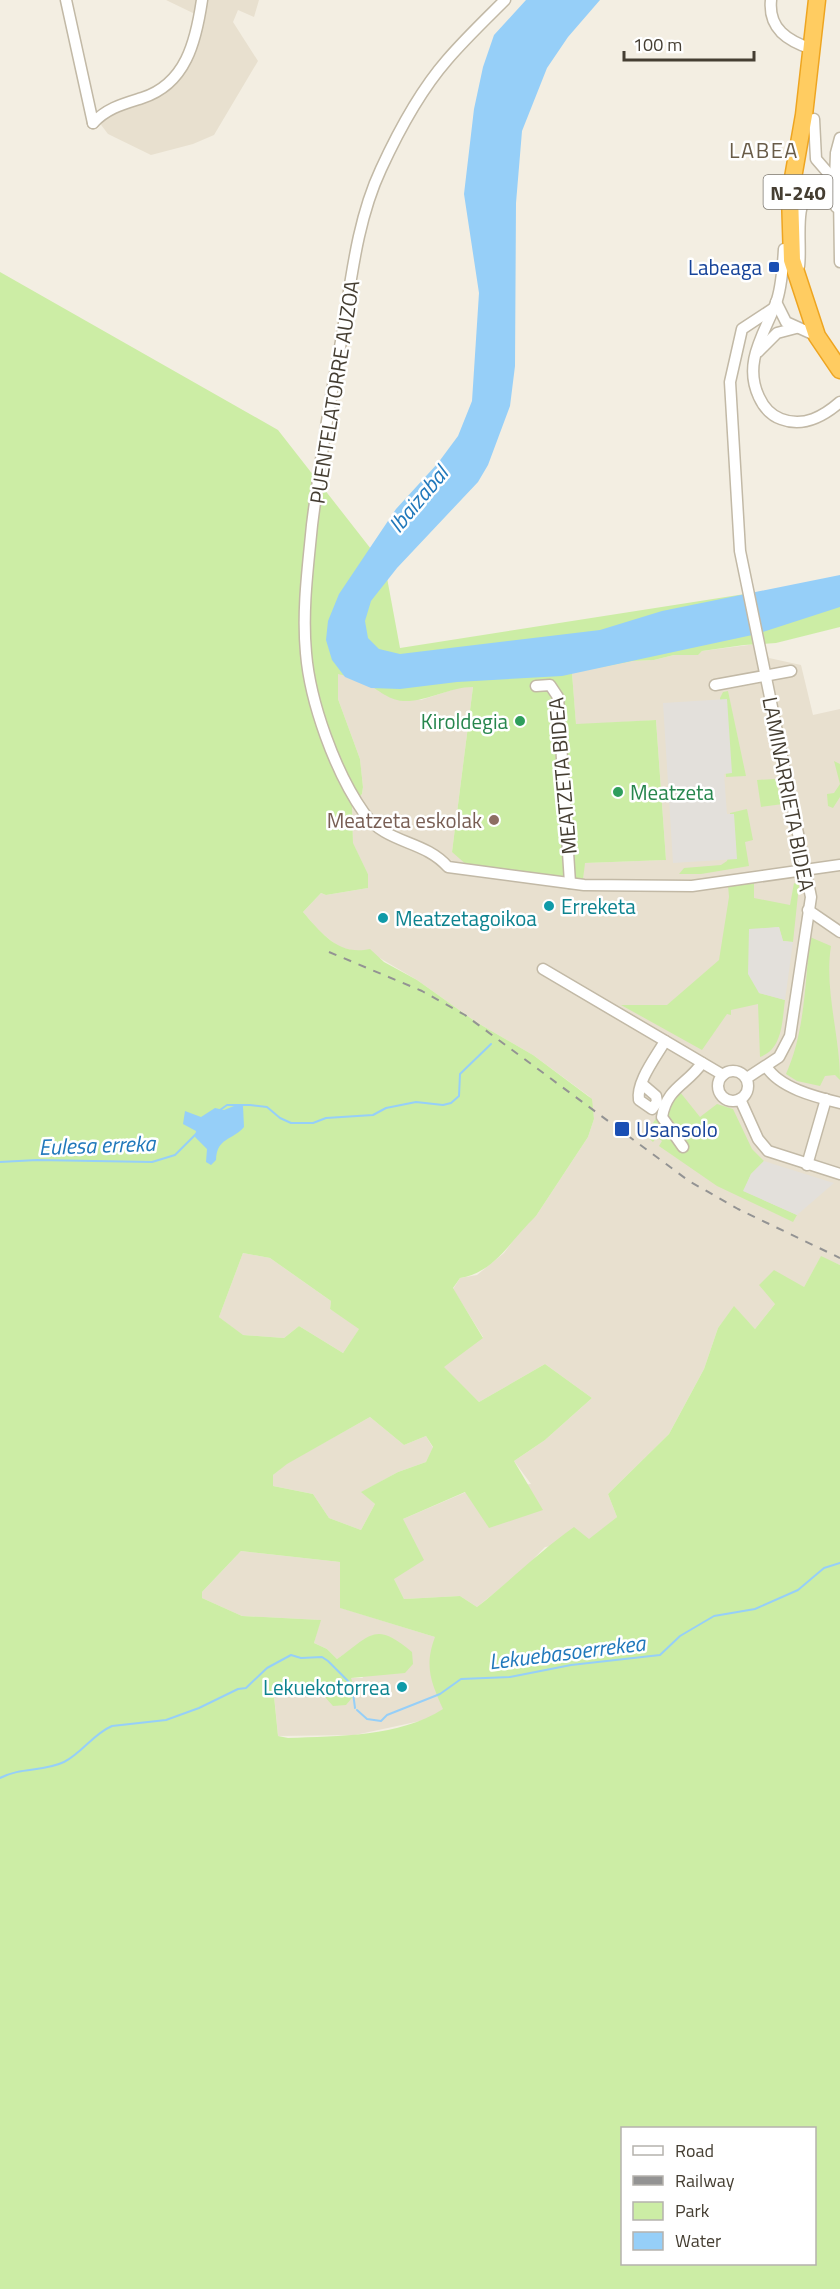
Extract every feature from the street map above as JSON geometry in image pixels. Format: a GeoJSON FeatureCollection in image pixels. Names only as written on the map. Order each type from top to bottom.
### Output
{"type":"FeatureCollection","features":[{"type":"Feature","properties":{"kind":"highway","name":"N-240"},"geometry":{"type":"LineString","coordinates":[[817,0],[789,212],[792,260],[800,290],[817,336],[836,364]]}},
{"type":"Feature","properties":{"kind":"highway","name":"N-240"},"geometry":{"type":"LineString","coordinates":[[800,290],[796,238],[797,200],[814,119],[828,0]]}},
{"type":"Feature","properties":{"kind":"street"},"geometry":{"type":"LineString","coordinates":[[66,0],[93,123],[103,112],[162,90],[176,77],[188,57],[198,25],[202,0]]}},
{"type":"Feature","properties":{"kind":"street","name":"PUENTELATORRE AUZOA"},"geometry":{"type":"LineString","coordinates":[[366,816],[332,752],[311,693],[306,652],[304,614],[322,447],[359,236],[380,171],[404,124],[445,61],[505,0]]}},
{"type":"Feature","properties":{"kind":"street"},"geometry":{"type":"LineString","coordinates":[[771,0],[772,21],[779,32],[812,49]]}},
{"type":"Feature","properties":{"kind":"street"},"geometry":{"type":"LineString","coordinates":[[814,119],[816,159],[835,181]]}},
{"type":"Feature","properties":{"kind":"street"},"geometry":{"type":"LineString","coordinates":[[840,138],[836,153],[835,181],[839,193],[840,262]]}},
{"type":"Feature","properties":{"kind":"street"},"geometry":{"type":"LineString","coordinates":[[816,159],[827,159],[836,153]]}},
{"type":"Feature","properties":{"kind":"street"},"geometry":{"type":"LineString","coordinates":[[799,266],[801,217],[807,192],[817,186],[829,192],[838,213]]}},
{"type":"Feature","properties":{"kind":"street"},"geometry":{"type":"LineString","coordinates":[[789,212],[775,305],[758,327],[754,357],[754,381],[757,393],[772,415],[796,423],[810,421],[828,412],[839,403]]}},
{"type":"Feature","properties":{"kind":"street"},"geometry":{"type":"LineString","coordinates":[[775,305],[786,322],[817,336]]}},
{"type":"Feature","properties":{"kind":"street"},"geometry":{"type":"LineString","coordinates":[[758,327],[777,333]]}},
{"type":"Feature","properties":{"kind":"street","name":"LAMINARRIETA BIDEA"},"geometry":{"type":"LineString","coordinates":[[747,1078],[785,1050],[790,1036],[810,890],[746,584],[737,526],[730,382],[732,364],[740,337],[747,331],[758,327]]}},
{"type":"Feature","properties":{"kind":"street"},"geometry":{"type":"LineString","coordinates":[[754,357],[777,333],[796,328]]}},
{"type":"Feature","properties":{"kind":"street"},"geometry":{"type":"LineString","coordinates":[[715,685],[791,671]]}},
{"type":"Feature","properties":{"kind":"street","name":"MEATZETA BIDEA"},"geometry":{"type":"LineString","coordinates":[[536,686],[550,685],[558,697],[570,883]]}},
{"type":"Feature","properties":{"kind":"street","name":"MEATZETA BIDEA"},"geometry":{"type":"LineString","coordinates":[[366,816],[389,837],[436,854],[448,867],[570,883],[692,886],[840,865]]}},
{"type":"Feature","properties":{"kind":"street"},"geometry":{"type":"LineString","coordinates":[[808,910],[840,932]]}},
{"type":"Feature","properties":{"kind":"street"},"geometry":{"type":"LineString","coordinates":[[543,969],[723,1075]]}},
{"type":"Feature","properties":{"kind":"street"},"geometry":{"type":"LineString","coordinates":[[642,1084],[665,1041]]}},
{"type":"Feature","properties":{"kind":"street"},"geometry":{"type":"LineString","coordinates":[[683,1147],[662,1117],[664,1108],[671,1092],[695,1073],[702,1063]]}},
{"type":"Feature","properties":{"kind":"street"},"geometry":{"type":"LineString","coordinates":[[766,1066],[772,1076],[787,1084],[840,1103]]}},
{"type":"Feature","properties":{"kind":"street"},"geometry":{"type":"LineString","coordinates":[[735,1071],[747,1078],[748,1088],[740,1099],[731,1101],[722,1096],[718,1083],[723,1075],[735,1071]]}},
{"type":"Feature","properties":{"kind":"street"},"geometry":{"type":"LineString","coordinates":[[740,1099],[758,1139],[768,1151],[840,1174]]}},
{"type":"Feature","properties":{"kind":"street"},"geometry":{"type":"LineString","coordinates":[[807,1165],[826,1099]]}},
{"type":"Feature","properties":{"kind":"shaded area"},"geometry":{"type":"Polygon","coordinates":[[[166,0],[259,0],[254,17],[238,10],[233,22],[258,61],[214,135],[193,144],[151,155],[108,134],[99,122],[164,84],[184,58],[197,15],[166,0]]]}},
{"type":"Feature","properties":{"kind":"shaded area"},"geometry":{"type":"Polygon","coordinates":[[[764,643],[769,658],[801,665],[813,715],[840,709],[840,1265],[821,1257],[804,1287],[775,1304],[755,1329],[734,1307],[718,1328],[704,1369],[669,1434],[608,1494],[617,1517],[589,1540],[545,1547],[524,1569],[477,1607],[460,1596],[404,1599],[394,1579],[403,1519],[466,1492],[531,1484],[514,1461],[545,1440],[592,1398],[545,1364],[479,1402],[443,1367],[483,1337],[453,1289],[460,1278],[477,1275],[504,1253],[524,1226],[536,1216],[588,1137],[594,1119],[590,1097],[533,1055],[476,1022],[417,980],[378,957],[339,947],[319,931],[303,912],[321,893],[326,895],[368,888],[368,874],[353,844],[352,805],[362,794],[363,787],[360,759],[338,699],[338,673],[421,700],[461,687],[473,687],[452,852],[583,880],[584,863],[666,860],[656,720],[576,725],[572,673],[633,661],[654,660],[674,655],[697,655],[702,651],[764,643]]]}},
{"type":"Feature","properties":{"kind":"shaded area"},"geometry":{"type":"Polygon","coordinates":[[[727,699],[732,773],[724,774],[727,814],[734,814],[737,859],[673,863],[663,703],[727,699]]]}},
{"type":"Feature","properties":{"kind":"shaded area"},"geometry":{"type":"Polygon","coordinates":[[[779,927],[783,941],[793,942],[785,1000],[759,993],[748,974],[749,929],[779,927]]]}},
{"type":"Feature","properties":{"kind":"shaded area"},"geometry":{"type":"Polygon","coordinates":[[[764,1161],[834,1183],[797,1215],[743,1191],[751,1174],[764,1161]]]}},
{"type":"Feature","properties":{"kind":"shaded area"},"geometry":{"type":"Polygon","coordinates":[[[243,1253],[270,1258],[331,1301],[330,1309],[360,1328],[343,1353],[299,1326],[284,1338],[242,1335],[219,1317],[243,1253]]]}},
{"type":"Feature","properties":{"kind":"shaded area"},"geometry":{"type":"Polygon","coordinates":[[[370,1417],[404,1445],[426,1436],[433,1448],[426,1462],[398,1472],[362,1492],[375,1504],[361,1530],[329,1518],[313,1494],[273,1486],[273,1475],[286,1464],[370,1417]]]}},
{"type":"Feature","properties":{"kind":"shaded area"},"geometry":{"type":"Polygon","coordinates":[[[241,1551],[340,1562],[341,1608],[435,1637],[435,1690],[444,1709],[425,1720],[355,1735],[278,1736],[274,1695],[284,1698],[305,1687],[316,1686],[323,1697],[351,1678],[363,1678],[349,1651],[337,1659],[327,1649],[314,1643],[320,1620],[242,1616],[202,1598],[202,1592],[241,1551]]]}},
{"type":"Feature","properties":{"kind":"green space"},"geometry":{"type":"Polygon","coordinates":[[[0,272],[278,430],[385,567],[400,648],[840,579],[840,627],[776,643],[702,651],[698,655],[674,655],[654,660],[633,661],[572,673],[576,724],[656,720],[666,860],[585,863],[583,880],[468,866],[452,852],[473,687],[403,701],[387,696],[361,681],[338,674],[338,699],[360,759],[363,787],[362,794],[352,805],[353,843],[368,874],[368,888],[326,895],[321,893],[303,912],[332,941],[349,949],[370,949],[384,962],[417,980],[476,1022],[533,1055],[592,1099],[594,1119],[588,1137],[536,1216],[493,1262],[473,1275],[460,1278],[453,1288],[483,1338],[444,1367],[479,1402],[545,1364],[592,1398],[545,1440],[514,1461],[543,1510],[489,1528],[465,1492],[403,1519],[424,1560],[394,1579],[404,1599],[460,1596],[477,1607],[574,1527],[589,1539],[617,1517],[608,1494],[669,1434],[704,1369],[718,1328],[734,1306],[755,1329],[775,1304],[759,1285],[774,1270],[804,1287],[821,1256],[840,1265],[840,2289],[0,2289],[0,272]],[[243,1253],[219,1317],[243,1335],[284,1338],[299,1326],[343,1353],[359,1329],[330,1309],[331,1301],[270,1258],[243,1253]],[[370,1417],[287,1464],[273,1475],[273,1486],[313,1494],[329,1518],[361,1530],[375,1504],[361,1492],[398,1472],[426,1462],[433,1447],[426,1436],[404,1445],[370,1417]],[[241,1551],[202,1592],[202,1598],[242,1616],[321,1620],[314,1643],[327,1649],[337,1659],[366,1638],[381,1634],[389,1636],[412,1652],[413,1664],[405,1673],[351,1678],[356,1693],[346,1705],[333,1706],[316,1687],[285,1696],[274,1696],[278,1736],[328,1737],[388,1730],[426,1718],[443,1709],[430,1674],[430,1657],[435,1637],[340,1608],[340,1562],[241,1551]]]}},
{"type":"Feature","properties":{"kind":"green space"},"geometry":{"type":"Polygon","coordinates":[[[728,691],[746,776],[726,777],[720,698],[723,692],[728,691]]]}},
{"type":"Feature","properties":{"kind":"green space"},"geometry":{"type":"Polygon","coordinates":[[[834,761],[840,764],[840,784],[834,761]]]}},
{"type":"Feature","properties":{"kind":"green space"},"geometry":{"type":"Polygon","coordinates":[[[775,779],[783,804],[761,807],[757,780],[775,779]]]}},
{"type":"Feature","properties":{"kind":"green space"},"geometry":{"type":"Polygon","coordinates":[[[840,784],[840,797],[833,808],[828,806],[827,794],[834,793],[840,784]]]}},
{"type":"Feature","properties":{"kind":"green space"},"geometry":{"type":"Polygon","coordinates":[[[747,809],[753,840],[745,842],[749,866],[701,874],[679,874],[684,868],[721,865],[727,861],[730,851],[736,850],[733,818],[730,818],[730,813],[747,809]]]}},
{"type":"Feature","properties":{"kind":"green space"},"geometry":{"type":"Polygon","coordinates":[[[754,882],[754,898],[790,905],[794,883],[799,885],[793,942],[783,941],[779,927],[749,930],[759,993],[785,1000],[780,1033],[768,1053],[760,1057],[758,1004],[731,1010],[731,1015],[727,1014],[702,1050],[621,1005],[667,1005],[719,960],[729,897],[728,885],[754,882]]]}},
{"type":"Feature","properties":{"kind":"green space"},"geometry":{"type":"Polygon","coordinates":[[[810,937],[831,946],[829,979],[839,1063],[840,1080],[835,1075],[825,1076],[820,1086],[797,1081],[786,1074],[801,1024],[810,937]]]}},
{"type":"Feature","properties":{"kind":"green space"},"geometry":{"type":"Polygon","coordinates":[[[680,1092],[700,1117],[717,1104],[733,1109],[752,1149],[764,1161],[751,1174],[744,1191],[797,1215],[793,1222],[717,1186],[659,1146],[662,1141],[657,1137],[653,1142],[645,1135],[669,1099],[680,1092]]]}},
{"type":"Feature","properties":{"kind":"water","name":"Ibaizabal"},"geometry":{"type":"Polygon","coordinates":[[[526,0],[600,0],[568,37],[547,68],[522,131],[516,203],[515,366],[510,406],[488,465],[478,482],[397,568],[371,601],[365,621],[368,638],[379,649],[400,654],[600,630],[662,611],[840,575],[840,607],[757,634],[562,676],[457,682],[400,689],[371,688],[345,677],[332,660],[326,640],[328,621],[339,594],[396,509],[438,463],[458,436],[472,401],[479,293],[464,194],[474,109],[483,67],[494,35],[526,0]]]}},
{"type":"Feature","properties":{"kind":"water"},"geometry":{"type":"Polygon","coordinates":[[[234,1106],[243,1106],[244,1127],[222,1143],[216,1160],[211,1165],[206,1162],[207,1149],[195,1137],[196,1131],[183,1124],[185,1111],[201,1117],[215,1108],[224,1110],[234,1106]]]}},
{"type":"Feature","properties":{"kind":"waterway","name":"Eulesa erreka"},"geometry":{"type":"LineString","coordinates":[[220,1110],[227,1105],[267,1107],[280,1118],[291,1123],[313,1123],[326,1118],[373,1115],[386,1108],[416,1102],[443,1105],[451,1103],[459,1096],[460,1074],[491,1044]]}},
{"type":"Feature","properties":{"kind":"waterway","name":"Eulesa erreka"},"geometry":{"type":"LineString","coordinates":[[0,1162],[37,1160],[152,1162],[175,1155],[197,1133]]}},
{"type":"Feature","properties":{"kind":"waterway","name":"Lekuebasoerrekea"},"geometry":{"type":"LineString","coordinates":[[357,1710],[367,1719],[381,1721],[387,1715],[440,1694],[461,1679],[510,1677],[571,1665],[660,1655],[680,1636],[714,1616],[755,1609],[798,1590],[824,1568],[840,1563]]}},
{"type":"Feature","properties":{"kind":"waterway","name":"Lekuebasoerrekea"},"geometry":{"type":"LineString","coordinates":[[0,1778],[16,1772],[64,1762],[112,1726],[166,1720],[199,1708],[238,1689],[246,1688],[267,1668],[291,1655],[301,1658],[322,1657],[328,1661],[352,1685],[355,1708]]}},
{"type":"Feature","properties":{"kind":"railway"},"geometry":{"type":"LineString","coordinates":[[329,952],[422,991],[465,1015],[689,1181],[738,1209],[840,1258]]}},
{"type":"Feature","properties":{"kind":"place","name":"Labeaga"},"geometry":{"type":"Point","coordinates":[774,267]}},
{"type":"Feature","properties":{"kind":"place","name":"Kiroldegia"},"geometry":{"type":"Point","coordinates":[520,721]}},
{"type":"Feature","properties":{"kind":"place","name":"Meatzeta"},"geometry":{"type":"Point","coordinates":[618,792]}},
{"type":"Feature","properties":{"kind":"place","name":"Meatzeta eskolak"},"geometry":{"type":"Point","coordinates":[494,820]}},
{"type":"Feature","properties":{"kind":"place","name":"Erreketa"},"geometry":{"type":"Point","coordinates":[549,906]}},
{"type":"Feature","properties":{"kind":"place","name":"Meatzetagoikoa"},"geometry":{"type":"Point","coordinates":[383,918]}},
{"type":"Feature","properties":{"kind":"place","name":"Usansolo"},"geometry":{"type":"Point","coordinates":[622,1129]}},
{"type":"Feature","properties":{"kind":"place","name":"Lekuekotorrea"},"geometry":{"type":"Point","coordinates":[402,1687]}},
{"type":"Feature","properties":{"kind":"district","name":"LABEA"},"geometry":{"type":"Point","coordinates":[764,150]}}]}
